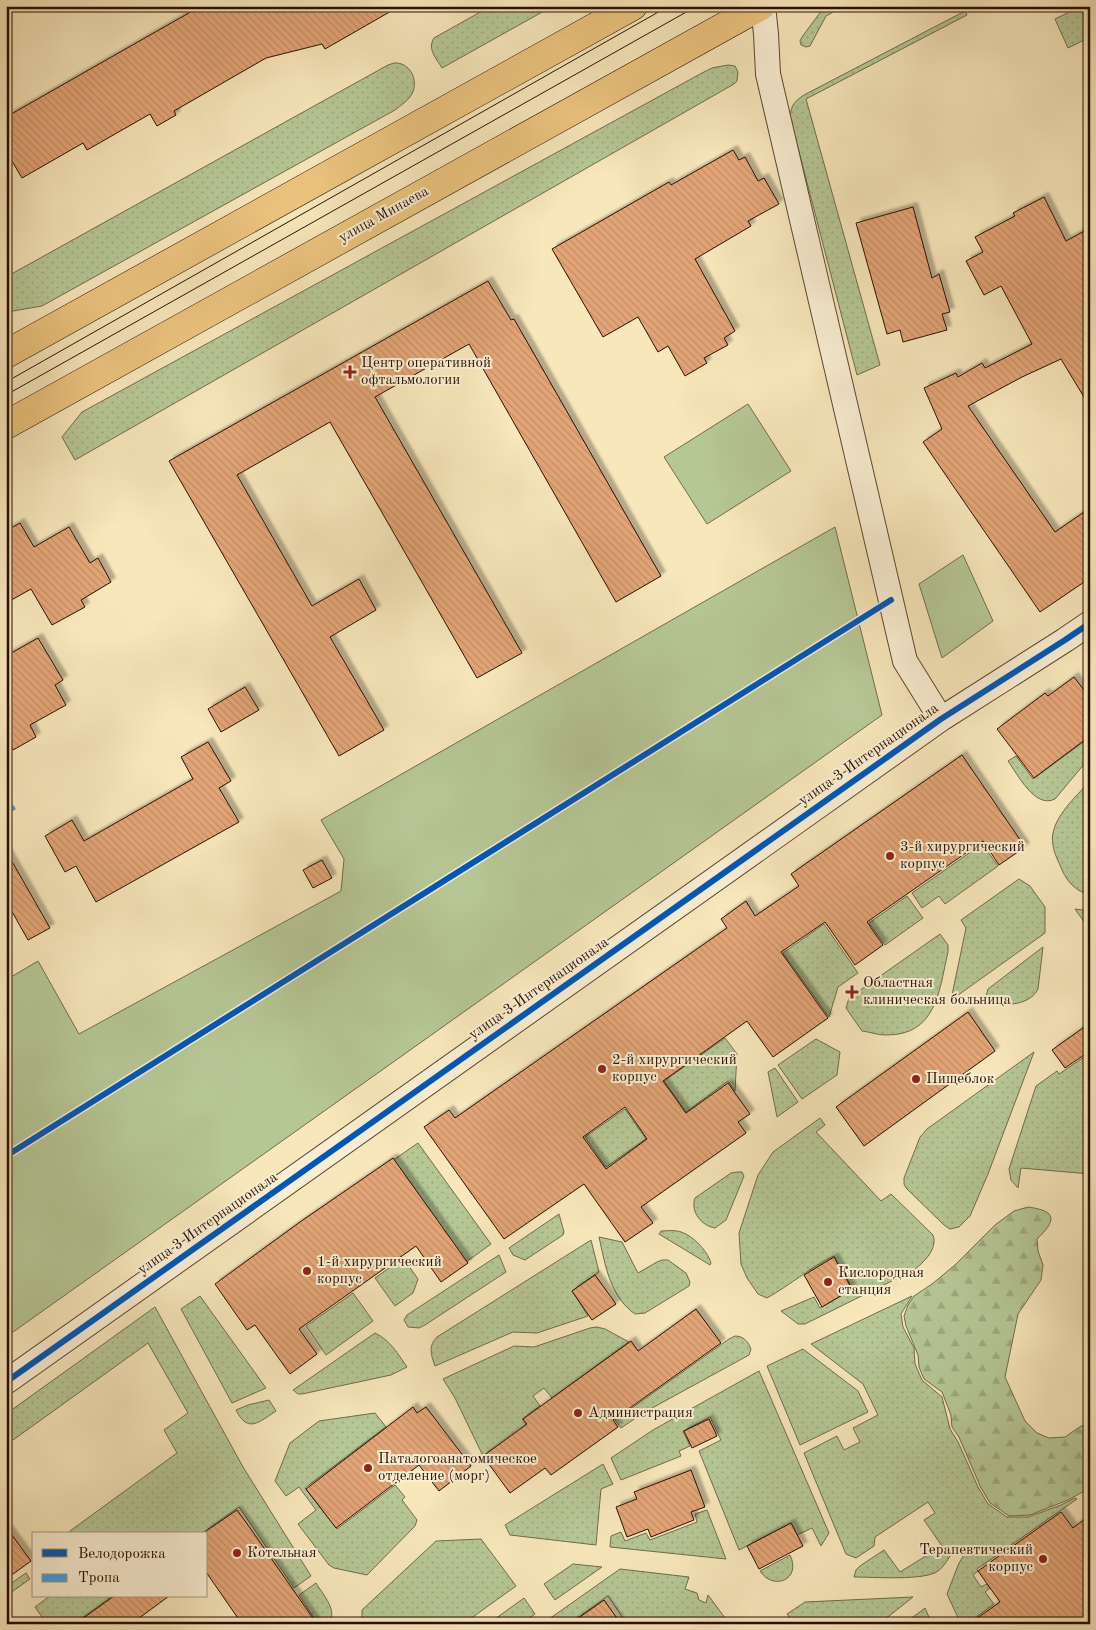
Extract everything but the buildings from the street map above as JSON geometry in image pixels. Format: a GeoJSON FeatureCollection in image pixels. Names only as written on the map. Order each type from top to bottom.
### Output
{"type":"FeatureCollection","features":[{"type":"Feature","properties":{"kind":"main road"},"geometry":{"type":"LineString","coordinates":[[6,354],[633,6]]}},
{"type":"Feature","properties":{"kind":"main road","name":"улица Минаева"},"geometry":{"type":"LineString","coordinates":[[6,425],[762,6]]}},
{"type":"Feature","properties":{"kind":"street"},"geometry":{"type":"LineString","coordinates":[[762,6],[766,34],[768,74],[905,661],[941,719]]}},
{"type":"Feature","properties":{"kind":"street","name":"улица 3 Интернационала"},"geometry":{"type":"LineString","coordinates":[[6,1382],[941,719],[1090,623]]}},
{"type":"Feature","properties":{"kind":"green space"},"geometry":{"type":"Polygon","coordinates":[[[491,6],[553,6],[442,68],[432,50],[431,46],[434,38],[491,6]]]}},
{"type":"Feature","properties":{"kind":"green space"},"geometry":{"type":"Polygon","coordinates":[[[829,6],[844,6],[826,16],[810,46],[801,45],[802,37],[822,10],[829,6]]]}},
{"type":"Feature","properties":{"kind":"green space"},"geometry":{"type":"Polygon","coordinates":[[[1085,6],[1090,17],[1090,37],[1068,48],[1055,19],[1085,6]]]}},
{"type":"Feature","properties":{"kind":"green space"},"geometry":{"type":"Polygon","coordinates":[[[965,11],[967,15],[806,99],[880,365],[857,375],[790,117],[791,109],[796,101],[804,95],[965,11]]]}},
{"type":"Feature","properties":{"kind":"green space"},"geometry":{"type":"Polygon","coordinates":[[[394,63],[405,65],[414,78],[412,94],[395,110],[42,306],[13,311],[6,315],[6,277],[394,63]]]}},
{"type":"Feature","properties":{"kind":"green space"},"geometry":{"type":"Polygon","coordinates":[[[728,65],[735,66],[738,72],[737,81],[734,84],[75,460],[62,437],[82,412],[702,73],[712,68],[728,65]]]}},
{"type":"Feature","properties":{"kind":"green space"},"geometry":{"type":"Polygon","coordinates":[[[748,404],[791,471],[707,524],[664,457],[748,404]]]}},
{"type":"Feature","properties":{"kind":"green space"},"geometry":{"type":"Polygon","coordinates":[[[835,527],[882,715],[6,1337],[6,980],[38,961],[79,1034],[341,891],[344,859],[321,820],[835,527]]]}},
{"type":"Feature","properties":{"kind":"green space"},"geometry":{"type":"Polygon","coordinates":[[[963,555],[993,621],[942,658],[919,584],[963,555]]]}},
{"type":"Feature","properties":{"kind":"green space"},"geometry":{"type":"Polygon","coordinates":[[[1090,737],[1090,757],[1055,799],[1048,801],[1034,795],[1022,782],[1008,761],[1016,756],[1033,779],[1090,737]]]}},
{"type":"Feature","properties":{"kind":"green space"},"geometry":{"type":"Polygon","coordinates":[[[1090,781],[1090,895],[1077,889],[1067,879],[1054,852],[1053,836],[1055,827],[1064,810],[1090,781]]]}},
{"type":"Feature","properties":{"kind":"green space"},"geometry":{"type":"Polygon","coordinates":[[[982,844],[998,866],[945,904],[939,896],[922,908],[912,893],[982,844]]]}},
{"type":"Feature","properties":{"kind":"green space"},"geometry":{"type":"Polygon","coordinates":[[[1019,879],[1030,886],[1045,907],[1045,933],[954,998],[952,995],[966,928],[961,920],[1019,879]]]}},
{"type":"Feature","properties":{"kind":"green space"},"geometry":{"type":"Polygon","coordinates":[[[907,896],[923,918],[885,945],[869,923],[907,896]]]}},
{"type":"Feature","properties":{"kind":"green space"},"geometry":{"type":"Polygon","coordinates":[[[1075,909],[1090,911],[1090,930],[1075,909]]]}},
{"type":"Feature","properties":{"kind":"green space"},"geometry":{"type":"Polygon","coordinates":[[[824,924],[858,973],[838,987],[829,1017],[783,953],[824,924]]]}},
{"type":"Feature","properties":{"kind":"green space"},"geometry":{"type":"Polygon","coordinates":[[[940,934],[948,945],[948,952],[938,995],[933,1008],[925,1019],[916,1028],[902,1033],[882,1035],[862,1031],[846,1008],[849,998],[940,934]]]}},
{"type":"Feature","properties":{"kind":"green space"},"geometry":{"type":"Polygon","coordinates":[[[1043,947],[1038,989],[1034,995],[1014,1004],[998,1003],[986,996],[988,989],[1043,947]]]}},
{"type":"Feature","properties":{"kind":"green space"},"geometry":{"type":"Polygon","coordinates":[[[725,1038],[737,1054],[735,1091],[728,1081],[686,1112],[664,1081],[725,1038]]]}},
{"type":"Feature","properties":{"kind":"green space"},"geometry":{"type":"Polygon","coordinates":[[[816,1039],[840,1052],[837,1075],[802,1099],[778,1065],[816,1039]]]}},
{"type":"Feature","properties":{"kind":"green space"},"geometry":{"type":"Polygon","coordinates":[[[1034,1052],[970,1216],[959,1227],[950,1229],[904,1184],[904,1178],[920,1137],[927,1129],[1034,1052]]]}},
{"type":"Feature","properties":{"kind":"green space"},"geometry":{"type":"Polygon","coordinates":[[[1090,1053],[1090,1174],[1021,1168],[1018,1188],[1011,1180],[1009,1169],[1036,1086],[1057,1071],[1059,1074],[1090,1053]]]}},
{"type":"Feature","properties":{"kind":"green space"},"geometry":{"type":"Polygon","coordinates":[[[775,1068],[798,1102],[777,1117],[768,1072],[775,1068]]]}},
{"type":"Feature","properties":{"kind":"green space"},"geometry":{"type":"Polygon","coordinates":[[[625,1109],[646,1139],[606,1167],[585,1137],[625,1109]]]}},
{"type":"Feature","properties":{"kind":"green space"},"geometry":{"type":"Polygon","coordinates":[[[820,1118],[825,1125],[816,1132],[881,1201],[891,1194],[933,1235],[934,1245],[926,1259],[914,1270],[805,1324],[798,1324],[781,1311],[814,1297],[820,1308],[853,1289],[834,1256],[767,1298],[758,1294],[747,1278],[741,1264],[739,1233],[758,1175],[773,1152],[820,1118]]]}},
{"type":"Feature","properties":{"kind":"green space"},"geometry":{"type":"Polygon","coordinates":[[[418,1143],[491,1244],[462,1265],[389,1163],[418,1143]]]}},
{"type":"Feature","properties":{"kind":"green space"},"geometry":{"type":"Polygon","coordinates":[[[742,1172],[744,1176],[726,1220],[715,1228],[710,1227],[698,1218],[694,1208],[695,1198],[731,1173],[742,1172]]]}},
{"type":"Feature","properties":{"kind":"green space"},"geometry":{"type":"Polygon","coordinates":[[[1028,1207],[1045,1211],[1051,1218],[1048,1227],[1037,1239],[1038,1251],[1043,1265],[1041,1280],[1018,1314],[1005,1377],[1025,1421],[1037,1433],[1049,1438],[1065,1437],[1081,1426],[1090,1426],[1090,1488],[1068,1500],[1030,1515],[1009,1516],[990,1503],[981,1488],[959,1437],[952,1427],[951,1415],[942,1392],[924,1379],[919,1367],[918,1355],[904,1316],[914,1296],[955,1265],[995,1225],[1014,1211],[1028,1207]]]}},
{"type":"Feature","properties":{"kind":"green space"},"geometry":{"type":"Polygon","coordinates":[[[559,1214],[564,1232],[563,1235],[525,1260],[513,1255],[509,1248],[559,1214]]]}},
{"type":"Feature","properties":{"kind":"green space"},"geometry":{"type":"Polygon","coordinates":[[[661,1231],[677,1231],[688,1235],[706,1253],[711,1263],[710,1265],[659,1234],[661,1231]]]}},
{"type":"Feature","properties":{"kind":"green space"},"geometry":{"type":"Polygon","coordinates":[[[599,1237],[622,1242],[638,1273],[657,1262],[668,1260],[686,1273],[690,1282],[689,1286],[645,1313],[635,1314],[620,1299],[614,1289],[606,1269],[599,1237]]]}},
{"type":"Feature","properties":{"kind":"green space"},"geometry":{"type":"Polygon","coordinates":[[[591,1240],[599,1272],[572,1291],[588,1316],[537,1333],[513,1332],[435,1366],[431,1347],[437,1337],[591,1240]]]}},
{"type":"Feature","properties":{"kind":"green space"},"geometry":{"type":"Polygon","coordinates":[[[499,1255],[506,1272],[425,1325],[419,1328],[408,1327],[404,1320],[407,1315],[499,1255]]]}},
{"type":"Feature","properties":{"kind":"green space"},"geometry":{"type":"Polygon","coordinates":[[[403,1258],[418,1279],[413,1293],[395,1306],[375,1278],[403,1258]]]}},
{"type":"Feature","properties":{"kind":"green space"},"geometry":{"type":"Polygon","coordinates":[[[353,1293],[373,1321],[326,1355],[306,1326],[353,1293]]]}},
{"type":"Feature","properties":{"kind":"green space"},"geometry":{"type":"Polygon","coordinates":[[[200,1296],[266,1388],[232,1403],[181,1309],[200,1296]]]}},
{"type":"Feature","properties":{"kind":"green space"},"geometry":{"type":"Polygon","coordinates":[[[912,1296],[901,1314],[903,1327],[914,1348],[915,1364],[922,1380],[942,1397],[950,1429],[988,1504],[1007,1517],[1028,1517],[1075,1498],[1077,1499],[977,1569],[978,1571],[973,1575],[981,1587],[987,1584],[990,1588],[985,1592],[994,1604],[967,1624],[961,1624],[947,1594],[964,1555],[955,1549],[941,1569],[931,1574],[886,1578],[854,1577],[856,1570],[860,1566],[884,1550],[900,1572],[942,1546],[924,1520],[935,1513],[928,1502],[875,1537],[874,1546],[856,1558],[846,1554],[804,1453],[837,1436],[844,1450],[860,1442],[853,1428],[878,1415],[863,1384],[811,1344],[912,1296]]]}},
{"type":"Feature","properties":{"kind":"green space"},"geometry":{"type":"Polygon","coordinates":[[[155,1307],[243,1467],[311,1576],[294,1588],[239,1507],[204,1532],[70,1532],[177,1453],[164,1430],[188,1413],[148,1343],[13,1440],[6,1438],[6,1414],[155,1307]]]}},
{"type":"Feature","properties":{"kind":"green space"},"geometry":{"type":"Polygon","coordinates":[[[597,1327],[605,1329],[629,1342],[552,1398],[544,1388],[533,1396],[540,1406],[522,1419],[537,1439],[510,1458],[500,1444],[483,1456],[455,1398],[443,1379],[514,1346],[534,1347],[597,1327]]]}},
{"type":"Feature","properties":{"kind":"green space"},"geometry":{"type":"Polygon","coordinates":[[[375,1333],[389,1343],[407,1367],[391,1375],[302,1394],[298,1394],[293,1390],[375,1333]]]}},
{"type":"Feature","properties":{"kind":"green space"},"geometry":{"type":"Polygon","coordinates":[[[735,1336],[747,1341],[751,1349],[749,1355],[643,1413],[621,1428],[615,1420],[735,1336]]]}},
{"type":"Feature","properties":{"kind":"green space"},"geometry":{"type":"Polygon","coordinates":[[[803,1349],[858,1391],[868,1412],[800,1445],[767,1366],[803,1349]]]}},
{"type":"Feature","properties":{"kind":"green space"},"geometry":{"type":"Polygon","coordinates":[[[759,1371],[829,1533],[821,1546],[812,1528],[797,1535],[791,1523],[739,1550],[699,1451],[721,1440],[710,1417],[683,1431],[690,1446],[679,1451],[681,1456],[621,1480],[611,1458],[653,1430],[759,1371]]]}},
{"type":"Feature","properties":{"kind":"green space"},"geometry":{"type":"Polygon","coordinates":[[[269,1400],[276,1411],[254,1424],[245,1422],[236,1410],[248,1405],[269,1400]]]}},
{"type":"Feature","properties":{"kind":"green space"},"geometry":{"type":"Polygon","coordinates":[[[375,1413],[386,1427],[305,1488],[337,1529],[395,1485],[405,1497],[402,1500],[417,1520],[415,1526],[367,1575],[334,1568],[329,1565],[298,1524],[316,1510],[299,1487],[286,1496],[275,1481],[290,1443],[319,1421],[375,1413]]]}},
{"type":"Feature","properties":{"kind":"green space"},"geometry":{"type":"Polygon","coordinates":[[[603,1464],[613,1484],[601,1489],[596,1545],[510,1535],[505,1525],[603,1464]]]}},
{"type":"Feature","properties":{"kind":"green space"},"geometry":{"type":"Polygon","coordinates":[[[707,1510],[726,1559],[610,1547],[611,1536],[621,1532],[625,1541],[646,1533],[650,1540],[697,1522],[695,1514],[707,1510]]]}},
{"type":"Feature","properties":{"kind":"green space"},"geometry":{"type":"Polygon","coordinates":[[[481,1539],[516,1586],[463,1624],[364,1624],[362,1621],[362,1610],[436,1541],[481,1539]]]}},
{"type":"Feature","properties":{"kind":"green space"},"geometry":{"type":"Polygon","coordinates":[[[790,1555],[793,1564],[792,1571],[784,1580],[772,1580],[760,1571],[790,1555]]]}},
{"type":"Feature","properties":{"kind":"green space"},"geometry":{"type":"Polygon","coordinates":[[[573,1564],[602,1567],[555,1600],[544,1584],[573,1564]]]}},
{"type":"Feature","properties":{"kind":"green space"},"geometry":{"type":"Polygon","coordinates":[[[620,1569],[689,1577],[685,1589],[697,1593],[699,1600],[706,1603],[708,1595],[728,1622],[726,1624],[627,1624],[608,1596],[569,1624],[542,1624],[620,1569]]]}},
{"type":"Feature","properties":{"kind":"green space"},"geometry":{"type":"Polygon","coordinates":[[[26,1573],[30,1579],[6,1596],[6,1587],[26,1573]]]}},
{"type":"Feature","properties":{"kind":"green space"},"geometry":{"type":"Polygon","coordinates":[[[316,1583],[331,1608],[332,1614],[328,1624],[318,1624],[299,1595],[316,1583]]]}},
{"type":"Feature","properties":{"kind":"green space"},"geometry":{"type":"Polygon","coordinates":[[[913,1597],[879,1624],[859,1624],[856,1619],[850,1624],[794,1624],[787,1614],[805,1602],[913,1597]]]}},
{"type":"Feature","properties":{"kind":"green space"},"geometry":{"type":"Polygon","coordinates":[[[47,1598],[110,1598],[74,1624],[47,1624],[35,1607],[47,1598]]]}},
{"type":"Feature","properties":{"kind":"green space"},"geometry":{"type":"Polygon","coordinates":[[[524,1598],[535,1614],[521,1624],[488,1624],[524,1598]]]}},
{"type":"Feature","properties":{"kind":"green space"},"geometry":{"type":"Polygon","coordinates":[[[925,1608],[932,1624],[904,1624],[925,1608]]]}},
{"type":"Feature","properties":{"kind":"tram line"},"geometry":{"type":"LineString","coordinates":[[6,382],[669,6]]}},
{"type":"Feature","properties":{"kind":"tram line"},"geometry":{"type":"LineString","coordinates":[[6,395],[697,6]]}},
{"type":"Feature","properties":{"kind":"marked path"},"geometry":{"type":"LineString","coordinates":[[6,812],[15,807]]}},
{"type":"Feature","properties":{"kind":"marked path"},"geometry":{"type":"LineString","coordinates":[[6,931],[12,942],[6,947]]}},
{"type":"Feature","properties":{"kind":"cycle path"},"geometry":{"type":"LineString","coordinates":[[6,1156],[891,600]]}},
{"type":"Feature","properties":{"kind":"cycle path"},"geometry":{"type":"LineString","coordinates":[[6,1382],[941,719],[1090,623]]}},
{"type":"Feature","properties":{"kind":"place","name":"Центр оперативной офтальмологии"},"geometry":{"type":"Point","coordinates":[350,372]}},
{"type":"Feature","properties":{"kind":"place","name":"3-й хирургический корпус"},"geometry":{"type":"Point","coordinates":[890,856]}},
{"type":"Feature","properties":{"kind":"place","name":"Областная клиническая больница"},"geometry":{"type":"Point","coordinates":[852,992]}},
{"type":"Feature","properties":{"kind":"place","name":"2-й хирургический корпус"},"geometry":{"type":"Point","coordinates":[602,1069]}},
{"type":"Feature","properties":{"kind":"place","name":"Пищеблок"},"geometry":{"type":"Point","coordinates":[916,1079]}},
{"type":"Feature","properties":{"kind":"place","name":"1-й хирургический корпус"},"geometry":{"type":"Point","coordinates":[307,1271]}},
{"type":"Feature","properties":{"kind":"place","name":"Кислородная станция"},"geometry":{"type":"Point","coordinates":[828,1282]}},
{"type":"Feature","properties":{"kind":"place","name":"Администрация"},"geometry":{"type":"Point","coordinates":[578,1413]}},
{"type":"Feature","properties":{"kind":"place","name":"Паталогоанатомическое отделение (морг)"},"geometry":{"type":"Point","coordinates":[368,1468]}},
{"type":"Feature","properties":{"kind":"place","name":"Котельная"},"geometry":{"type":"Point","coordinates":[237,1553]}},
{"type":"Feature","properties":{"kind":"place","name":"Терапевтический корпус"},"geometry":{"type":"Point","coordinates":[1043,1559]}}]}
